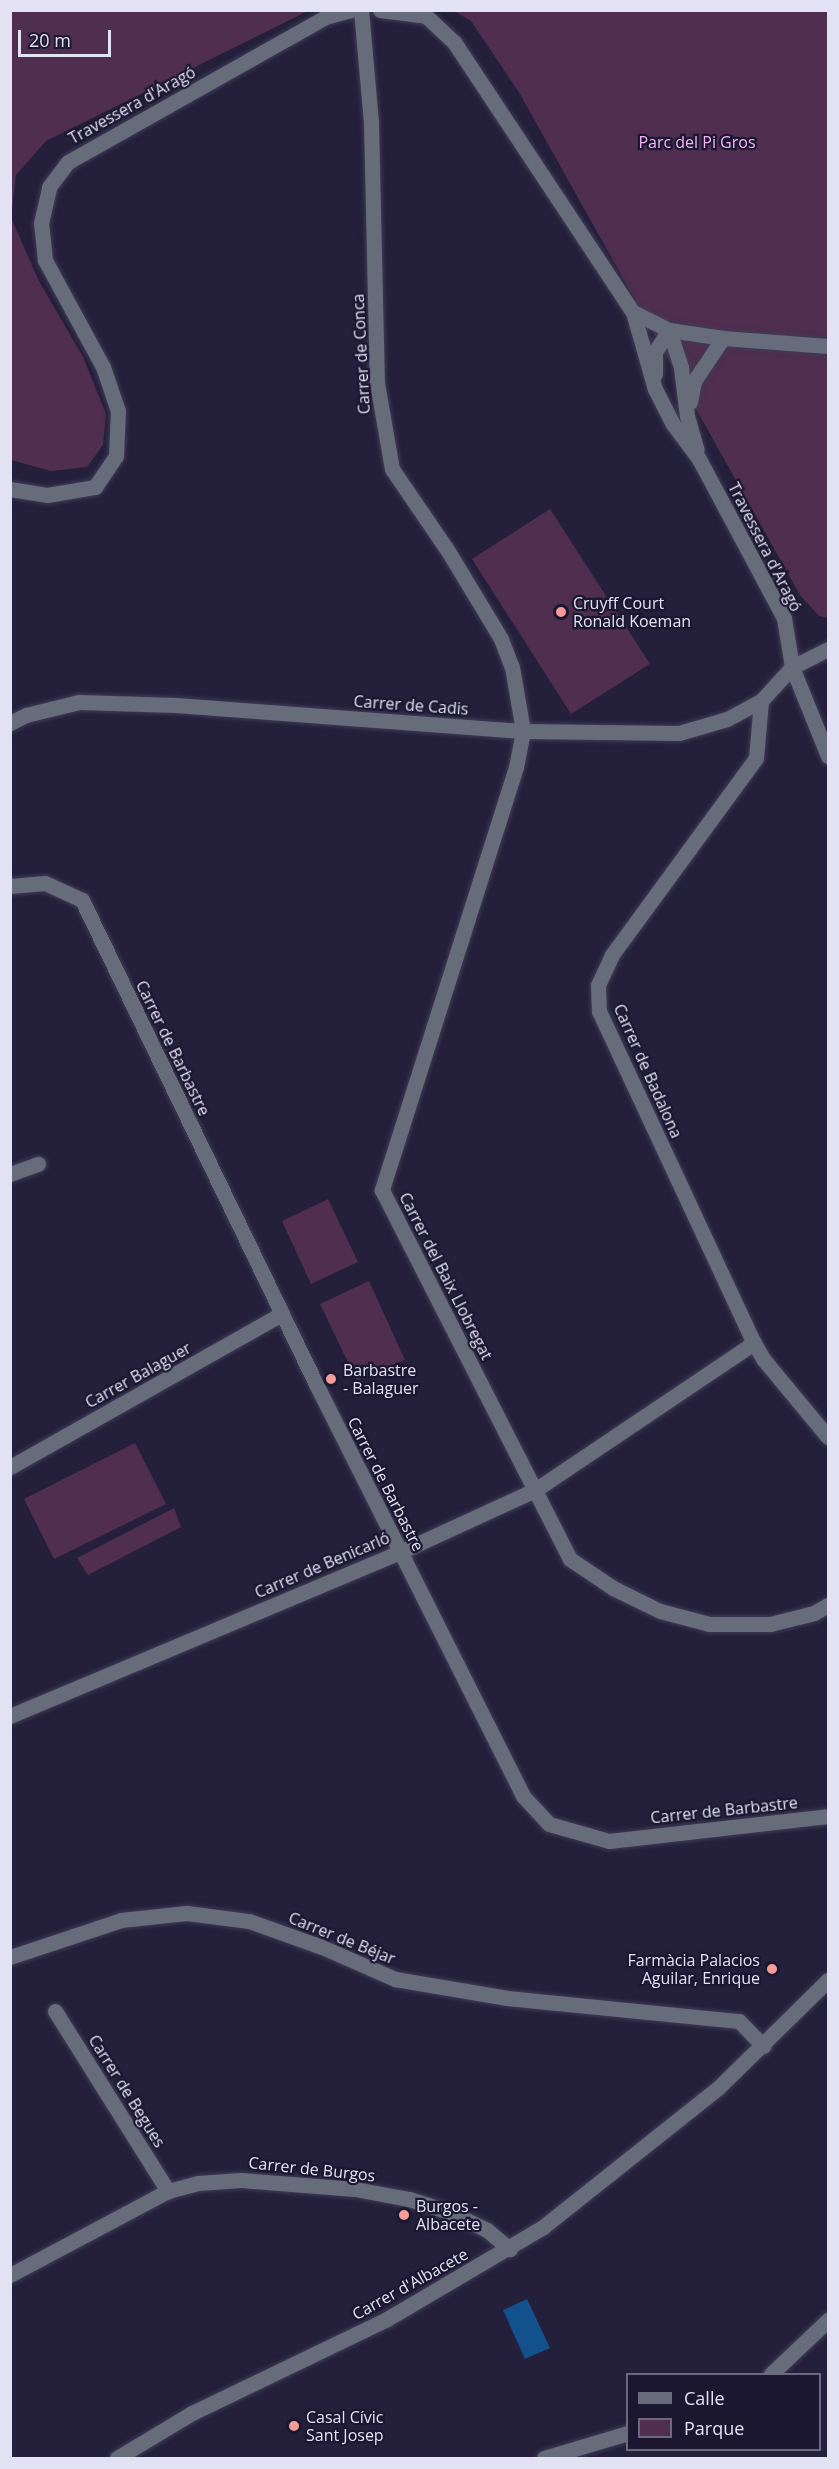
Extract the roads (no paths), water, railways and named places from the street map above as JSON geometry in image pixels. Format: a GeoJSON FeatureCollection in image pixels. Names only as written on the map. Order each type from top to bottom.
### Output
{"type":"FeatureCollection","features":[{"type":"Feature","properties":{"kind":"street","name":"Travessera d'Aragó"},"geometry":{"type":"LineString","coordinates":[[10,489],[46,495],[95,487],[116,456],[118,411],[103,367],[45,260],[41,223],[49,187],[68,162],[325,17],[351,10]]}},
{"type":"Feature","properties":{"kind":"street","name":"Carrer de Conca"},"geometry":{"type":"LineString","coordinates":[[361,10],[371,122],[377,383],[392,469],[448,551],[501,639],[512,667],[523,731]]}},
{"type":"Feature","properties":{"kind":"street","name":"Travessera d'Aragó"},"geometry":{"type":"LineString","coordinates":[[380,10],[426,16],[454,42],[633,312],[655,389],[673,424],[699,459],[784,618],[792,667],[828,756]]}},
{"type":"Feature","properties":{"kind":"street","name":"Travessera d'Aragó"},"geometry":{"type":"LineString","coordinates":[[633,312],[669,330],[681,368],[687,416],[699,459]]}},
{"type":"Feature","properties":{"kind":"street","name":"Travessera d'Aragó"},"geometry":{"type":"LineString","coordinates":[[655,389],[656,352],[669,330]]}},
{"type":"Feature","properties":{"kind":"street"},"geometry":{"type":"LineString","coordinates":[[669,330],[723,338],[828,346]]}},
{"type":"Feature","properties":{"kind":"street","name":"Travessera d'Aragó"},"geometry":{"type":"LineString","coordinates":[[687,416],[694,381],[723,338]]}},
{"type":"Feature","properties":{"kind":"street"},"geometry":{"type":"LineString","coordinates":[[792,667],[828,649]]}},
{"type":"Feature","properties":{"kind":"street","name":"Carrer de Cadis"},"geometry":{"type":"LineString","coordinates":[[10,723],[26,715],[79,702],[176,705],[523,731],[679,733],[727,719],[762,701],[792,667]]}},
{"type":"Feature","properties":{"kind":"street","name":"Carrer de Badalona"},"geometry":{"type":"LineString","coordinates":[[762,701],[756,758],[612,955],[598,985],[598,1011],[754,1342],[764,1360],[828,1437]]}},
{"type":"Feature","properties":{"kind":"street","name":"Carrer del Baix Llobregat"},"geometry":{"type":"LineString","coordinates":[[523,731],[516,767],[382,1190],[570,1559],[613,1588],[660,1611],[709,1624],[770,1624],[814,1613],[828,1605]]}},
{"type":"Feature","properties":{"kind":"street","name":"Carrer de Barbastre"},"geometry":{"type":"LineString","coordinates":[[10,886],[45,884],[82,900],[282,1314],[523,1796],[549,1824],[609,1841],[828,1816]]}},
{"type":"Feature","properties":{"kind":"street"},"geometry":{"type":"LineString","coordinates":[[10,1174],[38,1164]]}},
{"type":"Feature","properties":{"kind":"street","name":"Carrer Balaguer"},"geometry":{"type":"LineString","coordinates":[[10,1467],[282,1314]]}},
{"type":"Feature","properties":{"kind":"street","name":"Carrer de Benicarló"},"geometry":{"type":"LineString","coordinates":[[10,1716],[400,1552],[535,1490],[754,1342]]}},
{"type":"Feature","properties":{"kind":"street","name":"Carrer de Béjar"},"geometry":{"type":"LineString","coordinates":[[10,1957],[121,1920],[187,1913],[249,1921],[322,1947],[395,1979],[507,1998],[739,2020],[763,2046]]}},
{"type":"Feature","properties":{"kind":"street","name":"Carrer d'Albacete"},"geometry":{"type":"LineString","coordinates":[[117,2458],[192,2413],[387,2319],[510,2249],[543,2227],[718,2088],[828,1980]]}},
{"type":"Feature","properties":{"kind":"street","name":"Carrer de Begues"},"geometry":{"type":"LineString","coordinates":[[56,2011],[168,2191]]}},
{"type":"Feature","properties":{"kind":"street","name":"Carrer de Burgos"},"geometry":{"type":"LineString","coordinates":[[10,2275],[168,2191],[198,2183],[242,2180],[355,2189],[409,2199],[450,2212],[487,2230],[510,2249]]}},
{"type":"Feature","properties":{"kind":"street"},"geometry":{"type":"LineString","coordinates":[[772,2373],[828,2320]]}},
{"type":"Feature","properties":{"kind":"street"},"geometry":{"type":"LineString","coordinates":[[544,2458],[626,2433]]}},
{"type":"Feature","properties":{"kind":"water"},"geometry":{"type":"Polygon","coordinates":[[[527,2299],[550,2348],[525,2359],[503,2310],[527,2299]]]}},
{"type":"Feature","properties":{"kind":"place","name":"Cruyff Court Ronald Koeman"},"geometry":{"type":"Point","coordinates":[561,612]}},
{"type":"Feature","properties":{"kind":"place","name":"Barbastre - Balaguer"},"geometry":{"type":"Point","coordinates":[331,1379]}},
{"type":"Feature","properties":{"kind":"place","name":"Farmàcia Palacios Aguilar, Enrique"},"geometry":{"type":"Point","coordinates":[772,1969]}},
{"type":"Feature","properties":{"kind":"place","name":"Burgos - Albacete"},"geometry":{"type":"Point","coordinates":[404,2215]}},
{"type":"Feature","properties":{"kind":"place","name":"Casal Cívic Sant Josep"},"geometry":{"type":"Point","coordinates":[294,2426]}},
{"type":"Feature","properties":{"kind":"park label","name":"Parc del Pi Gros"},"geometry":{"type":"Point","coordinates":[697,142]}}]}
